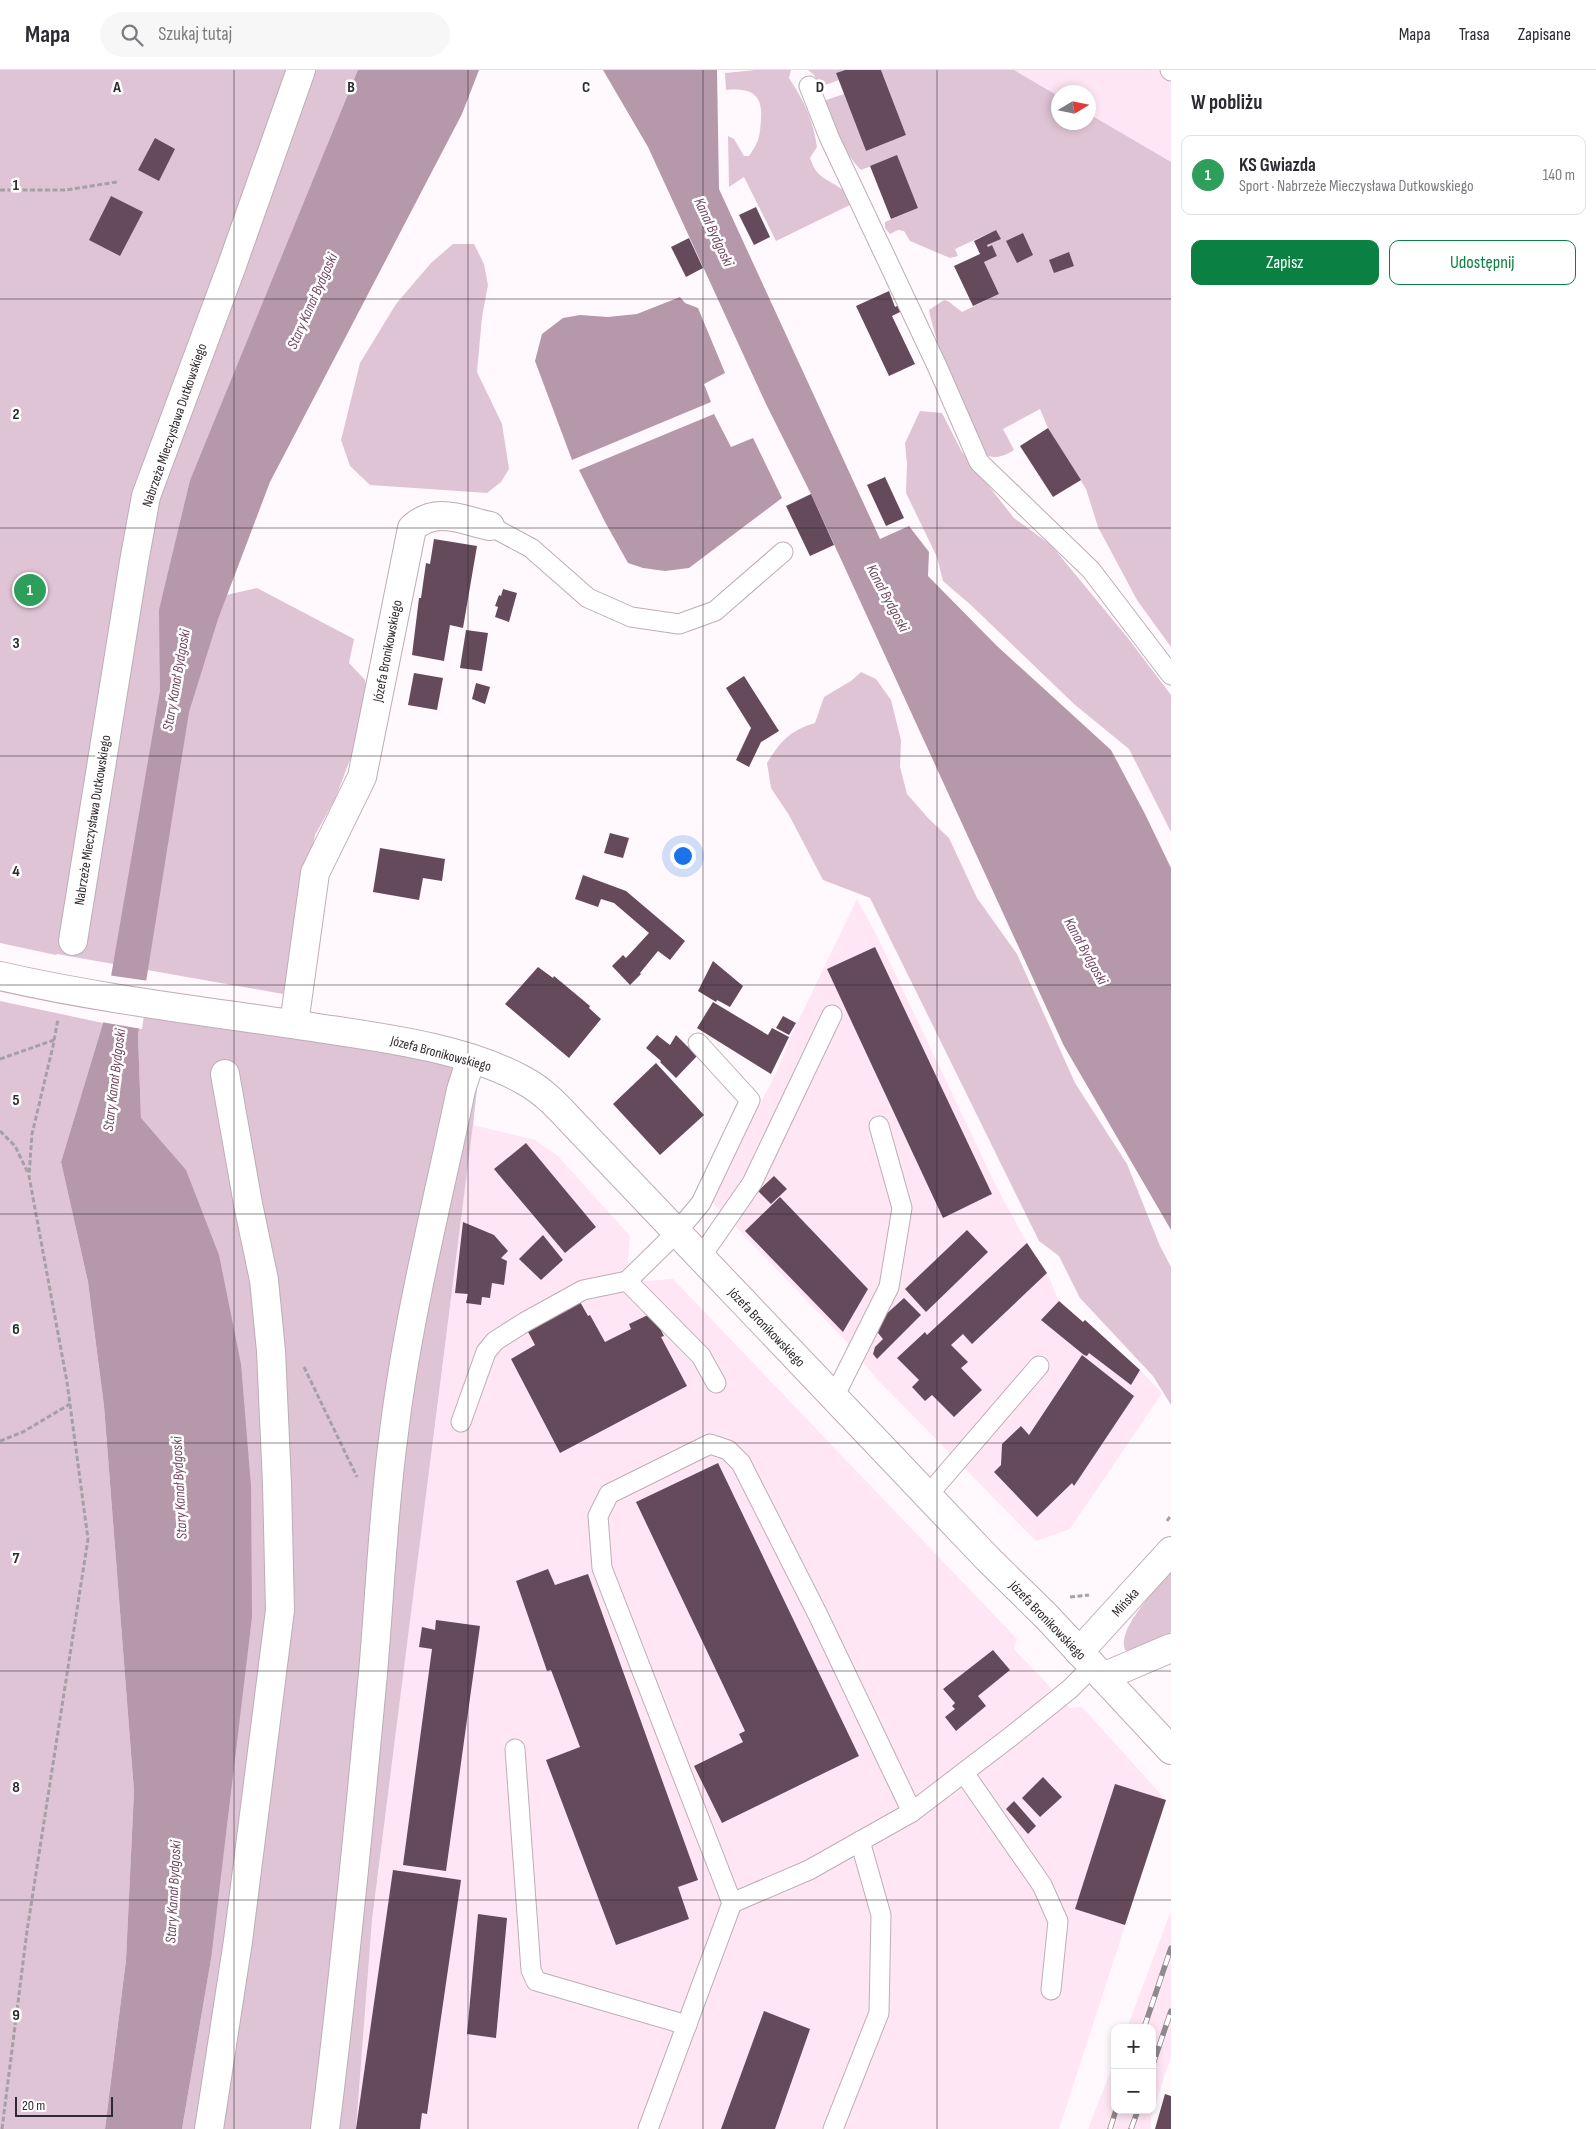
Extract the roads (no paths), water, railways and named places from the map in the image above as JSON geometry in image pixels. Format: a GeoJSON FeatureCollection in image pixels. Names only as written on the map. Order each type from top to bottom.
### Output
{"type":"FeatureCollection","features":[{"type":"Feature","properties":{"kind":"street","name":"Nabrzeże Mieczysława Dutkowskiego"},"geometry":{"type":"LineString","coordinates":[[73,941],[132,572],[146,496],[231,268],[301,70]]}},
{"type":"Feature","properties":{"kind":"street","name":"Józefa Bronikowskiego"},"geometry":{"type":"LineString","coordinates":[[294,1024],[315,873],[362,777],[412,528],[422,519],[440,515],[490,526]]}},
{"type":"Feature","properties":{"kind":"street","name":"Józefa Bronikowskiego"},"geometry":{"type":"LineString","coordinates":[[0,976],[74,991],[380,1038],[471,1060],[509,1073],[545,1094],[676,1233],[1092,1665],[1171,1750]]}},
{"type":"Feature","properties":{"kind":"street"},"geometry":{"type":"LineString","coordinates":[[325,2129],[338,2025],[362,1792],[384,1516],[394,1430],[418,1286],[461,1090],[471,1060]]}},
{"type":"Feature","properties":{"kind":"street"},"geometry":{"type":"LineString","coordinates":[[209,2129],[238,1941],[280,1610],[271,1352],[264,1280],[248,1204],[225,1074]]}},
{"type":"Feature","properties":{"kind":"street","name":"Mińska"},"geometry":{"type":"LineString","coordinates":[[1092,1665],[1171,1552]]}},
{"type":"Feature","properties":{"kind":"street"},"geometry":{"type":"LineString","coordinates":[[1092,1665],[1171,1648]]}},
{"type":"Feature","properties":{"kind":"street"},"geometry":{"type":"LineString","coordinates":[[1171,1744],[1171,1750]]}},
{"type":"Feature","properties":{"kind":"lane"},"geometry":{"type":"LineString","coordinates":[[809,86],[829,137],[937,366],[979,462],[1091,570],[1171,674]]}},
{"type":"Feature","properties":{"kind":"lane"},"geometry":{"type":"LineString","coordinates":[[490,526],[530,548],[588,598],[631,617],[679,624],[715,611],[783,552]]}},
{"type":"Feature","properties":{"kind":"lane"},"geometry":{"type":"LineString","coordinates":[[700,1258],[752,1184],[832,1016]]}},
{"type":"Feature","properties":{"kind":"lane"},"geometry":{"type":"LineString","coordinates":[[461,1422],[486,1352],[495,1341],[583,1290],[627,1282],[676,1233],[701,1203],[750,1100],[698,1043]]}},
{"type":"Feature","properties":{"kind":"lane"},"geometry":{"type":"LineString","coordinates":[[834,1397],[889,1287],[902,1208],[878,1126]]}},
{"type":"Feature","properties":{"kind":"lane"},"geometry":{"type":"LineString","coordinates":[[627,1282],[701,1356],[716,1383]]}},
{"type":"Feature","properties":{"kind":"lane"},"geometry":{"type":"LineString","coordinates":[[928,1495],[1039,1366]]}},
{"type":"Feature","properties":{"kind":"lane"},"geometry":{"type":"LineString","coordinates":[[648,2129],[732,1903],[602,1568],[598,1516],[609,1494],[710,1444],[728,1450],[741,1463],[818,1615],[912,1812]]}},
{"type":"Feature","properties":{"kind":"lane"},"geometry":{"type":"LineString","coordinates":[[732,1903],[808,1870],[912,1812],[1070,1689],[1092,1665]]}},
{"type":"Feature","properties":{"kind":"lane"},"geometry":{"type":"LineString","coordinates":[[515,1749],[531,1970],[536,1981],[687,2025]]}},
{"type":"Feature","properties":{"kind":"lane"},"geometry":{"type":"LineString","coordinates":[[964,1773],[1042,1885],[1058,1921],[1051,1990]]}},
{"type":"Feature","properties":{"kind":"lane"},"geometry":{"type":"LineString","coordinates":[[833,2129],[879,2013],[881,1914],[860,1841]]}},
{"type":"Feature","properties":{"kind":"water","name":"Stary Kanał Bydgoski"},"geometry":{"type":"Polygon","coordinates":[[[358,70],[479,70],[462,114],[270,482],[218,619],[189,712],[138,1035],[141,1118],[186,1170],[219,1255],[241,1364],[251,1486],[252,1617],[211,1959],[182,2129],[105,2129],[126,1960],[134,1791],[104,1406],[88,1282],[61,1162],[103,1023],[160,691],[159,610],[190,480],[358,70]]]}},
{"type":"Feature","properties":{"kind":"water","name":"Kanał Bydgoski"},"geometry":{"type":"Polygon","coordinates":[[[603,70],[717,70],[719,189],[880,539],[909,526],[929,552],[928,576],[997,646],[1111,750],[1145,814],[1171,868],[1171,1230],[1064,1046],[811,494],[766,404],[648,147],[603,70]]]}},
{"type":"Feature","properties":{"kind":"water"},"geometry":{"type":"Polygon","coordinates":[[[680,297],[685,303],[698,308],[725,373],[704,384],[711,402],[572,460],[535,361],[542,334],[563,318],[580,315],[608,317],[637,314],[680,297]]]}},
{"type":"Feature","properties":{"kind":"water"},"geometry":{"type":"Polygon","coordinates":[[[714,414],[731,447],[753,438],[782,498],[689,568],[665,571],[643,568],[628,563],[579,470],[714,414]]]}},
{"type":"Feature","properties":{"kind":"railway"},"geometry":{"type":"LineString","coordinates":[[1145,2024],[1171,1948]]}},
{"type":"Feature","properties":{"kind":"railway"},"geometry":{"type":"LineString","coordinates":[[1156,2055],[1171,2011]]}},
{"type":"Feature","properties":{"kind":"railway"},"geometry":{"type":"LineString","coordinates":[[1110,2129],[1115,2114]]}},
{"type":"Feature","properties":{"kind":"railway"},"geometry":{"type":"LineString","coordinates":[[1131,2129],[1137,2114]]}},
{"type":"Feature","properties":{"kind":"place","name":"KS Gwiazda"},"geometry":{"type":"Point","coordinates":[30,590]}}]}
